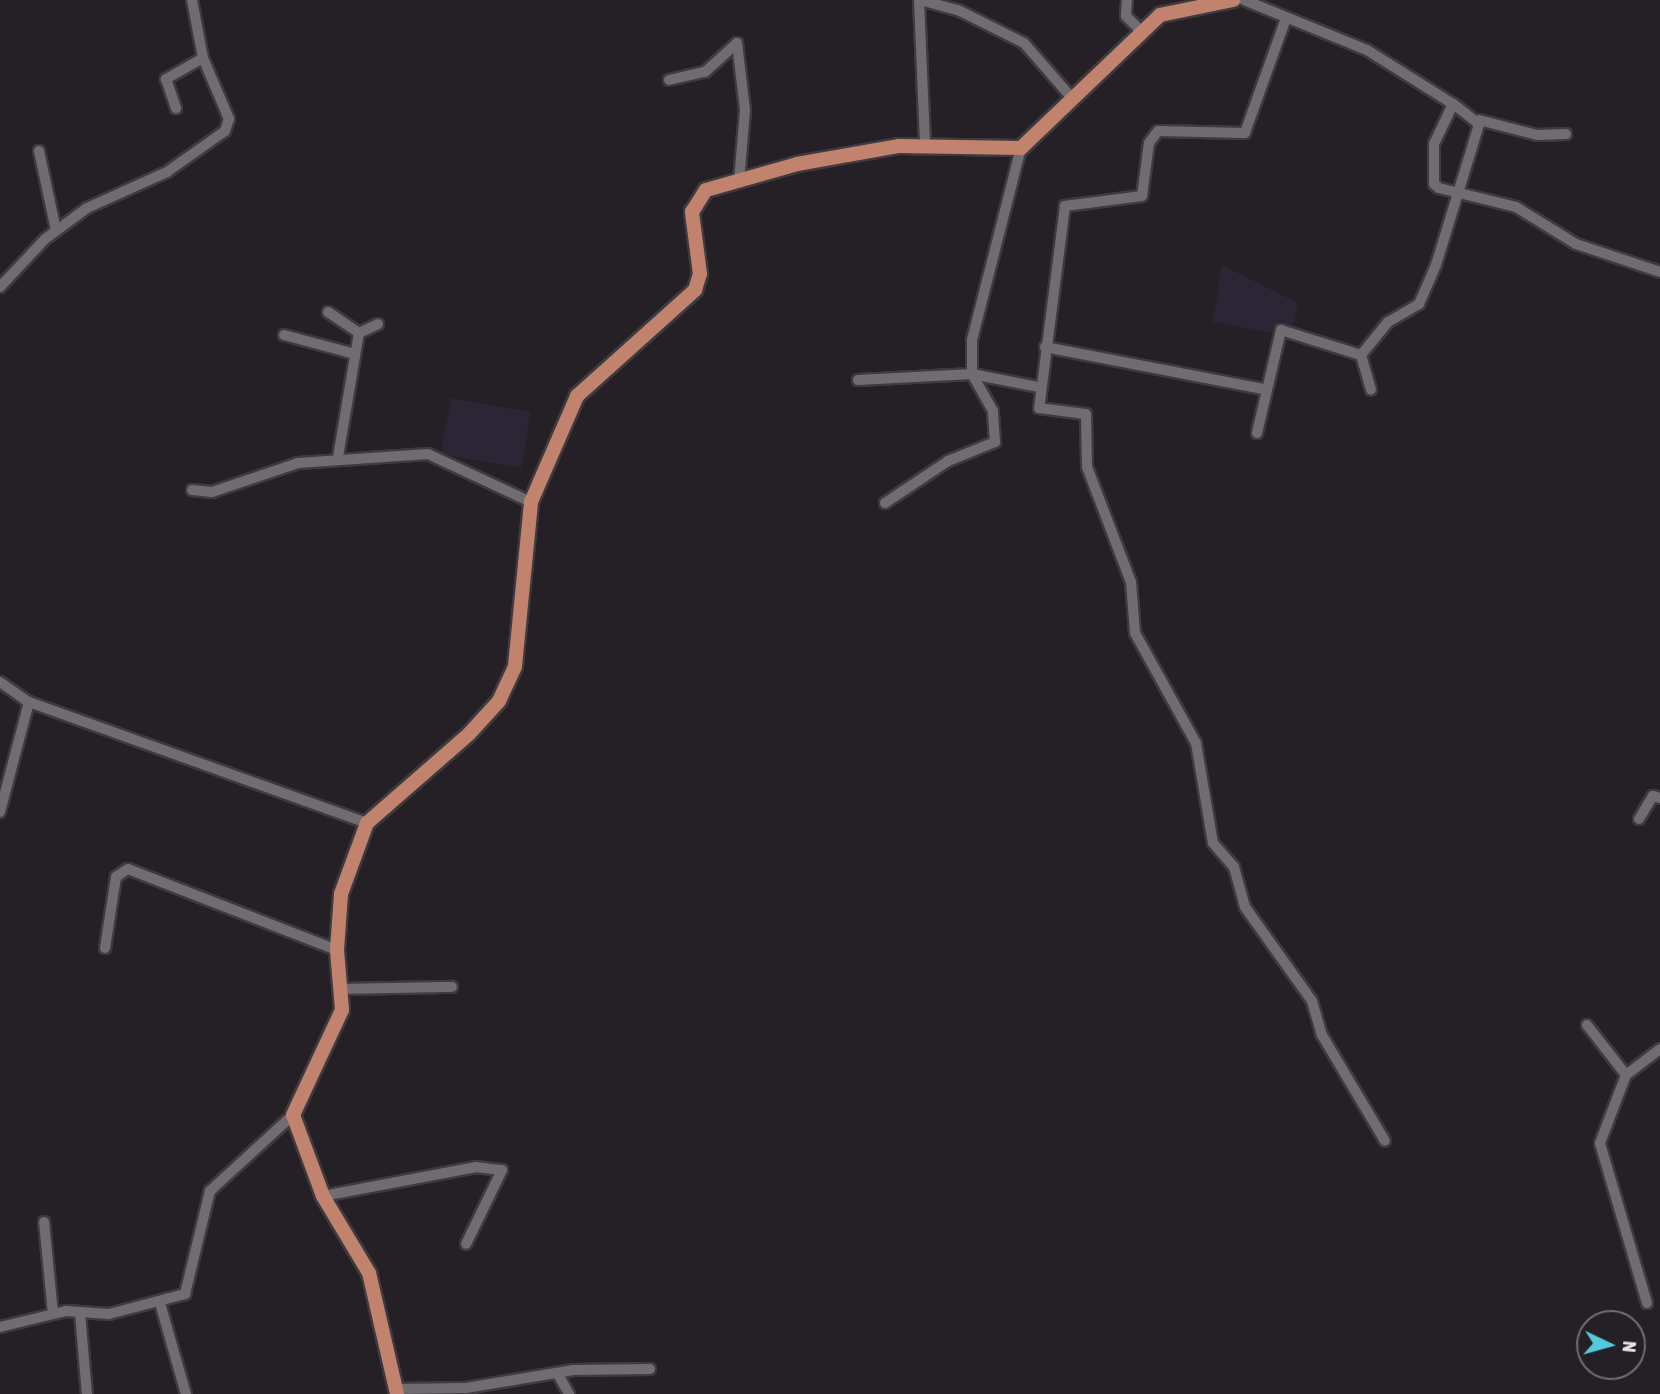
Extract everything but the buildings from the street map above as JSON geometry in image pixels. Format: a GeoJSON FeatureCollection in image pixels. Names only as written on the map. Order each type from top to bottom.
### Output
{"type":"FeatureCollection","features":[{"type":"Feature","properties":{"kind":"main road"},"geometry":{"type":"LineString","coordinates":[[396,1391],[369,1273],[323,1196],[293,1115],[342,1010],[345,989],[337,950],[341,894],[367,823],[499,701],[521,645],[521,557],[531,502],[558,431],[587,382],[695,290],[697,201],[706,190],[797,164],[925,144],[1021,148],[1070,96],[1141,31],[1173,9],[1217,8],[1233,0]]}},
{"type":"Feature","properties":{"kind":"street"},"geometry":{"type":"LineString","coordinates":[[0,287],[56,230],[167,172],[225,131],[229,119],[203,58],[192,0]]}},
{"type":"Feature","properties":{"kind":"street"},"geometry":{"type":"LineString","coordinates":[[925,144],[919,0],[958,10],[1024,43],[1070,96]]}},
{"type":"Feature","properties":{"kind":"street"},"geometry":{"type":"LineString","coordinates":[[1128,0],[1126,16],[1141,31]]}},
{"type":"Feature","properties":{"kind":"street"},"geometry":{"type":"LineString","coordinates":[[1244,0],[1285,21],[1374,53],[1479,120],[1537,135],[1566,134]]}},
{"type":"Feature","properties":{"kind":"street"},"geometry":{"type":"LineString","coordinates":[[1285,21],[1245,133],[1157,131],[1149,144],[1142,196],[1065,206],[1038,387],[1044,411],[1086,414],[1087,467],[1131,582],[1135,633],[1196,743],[1213,843],[1234,867],[1245,906],[1312,1001],[1322,1035],[1385,1141]]}},
{"type":"Feature","properties":{"kind":"street"},"geometry":{"type":"LineString","coordinates":[[670,80],[705,72],[737,43],[745,110],[738,181]]}},
{"type":"Feature","properties":{"kind":"street"},"geometry":{"type":"LineString","coordinates":[[176,108],[166,79],[203,58]]}},
{"type":"Feature","properties":{"kind":"street"},"geometry":{"type":"LineString","coordinates":[[1453,104],[1434,144],[1434,184],[1516,207],[1576,244],[1660,272]]}},
{"type":"Feature","properties":{"kind":"street"},"geometry":{"type":"LineString","coordinates":[[1361,355],[1388,322],[1419,304],[1479,120]]}},
{"type":"Feature","properties":{"kind":"street"},"geometry":{"type":"LineString","coordinates":[[885,503],[948,461],[995,442],[993,411],[972,374],[972,340],[1021,148]]}},
{"type":"Feature","properties":{"kind":"street"},"geometry":{"type":"LineString","coordinates":[[39,151],[56,230]]}},
{"type":"Feature","properties":{"kind":"street"},"geometry":{"type":"LineString","coordinates":[[328,312],[359,333]]}},
{"type":"Feature","properties":{"kind":"street"},"geometry":{"type":"LineString","coordinates":[[359,333],[378,324]]}},
{"type":"Feature","properties":{"kind":"street"},"geometry":{"type":"LineString","coordinates":[[1257,433],[1273,342],[1285,328],[1361,355]]}},
{"type":"Feature","properties":{"kind":"street"},"geometry":{"type":"LineString","coordinates":[[338,457],[359,333]]}},
{"type":"Feature","properties":{"kind":"street"},"geometry":{"type":"LineString","coordinates":[[284,335],[355,354]]}},
{"type":"Feature","properties":{"kind":"street"},"geometry":{"type":"LineString","coordinates":[[1045,347],[1263,389]]}},
{"type":"Feature","properties":{"kind":"street"},"geometry":{"type":"LineString","coordinates":[[1361,355],[1371,390]]}},
{"type":"Feature","properties":{"kind":"street"},"geometry":{"type":"LineString","coordinates":[[858,380],[972,374],[1038,387]]}},
{"type":"Feature","properties":{"kind":"street"},"geometry":{"type":"LineString","coordinates":[[192,490],[212,492],[298,463],[338,457],[428,454],[531,502]]}},
{"type":"Feature","properties":{"kind":"street"},"geometry":{"type":"LineString","coordinates":[[0,682],[29,702],[367,823]]}},
{"type":"Feature","properties":{"kind":"street"},"geometry":{"type":"LineString","coordinates":[[0,812],[29,702]]}},
{"type":"Feature","properties":{"kind":"street"},"geometry":{"type":"LineString","coordinates":[[1639,819],[1653,796],[1660,798]]}},
{"type":"Feature","properties":{"kind":"street"},"geometry":{"type":"LineString","coordinates":[[105,948],[116,877],[128,869],[337,950]]}},
{"type":"Feature","properties":{"kind":"street"},"geometry":{"type":"LineString","coordinates":[[345,989],[452,987]]}},
{"type":"Feature","properties":{"kind":"street"},"geometry":{"type":"LineString","coordinates":[[1587,1025],[1626,1074]]}},
{"type":"Feature","properties":{"kind":"street"},"geometry":{"type":"LineString","coordinates":[[1647,1303],[1600,1143],[1626,1074],[1660,1049]]}},
{"type":"Feature","properties":{"kind":"street"},"geometry":{"type":"LineString","coordinates":[[0,1327],[53,1314],[109,1314],[160,1303],[191,1290],[197,1226],[210,1191],[293,1115]]}},
{"type":"Feature","properties":{"kind":"street"},"geometry":{"type":"LineString","coordinates":[[323,1196],[476,1167],[502,1170],[466,1244]]}},
{"type":"Feature","properties":{"kind":"street"},"geometry":{"type":"LineString","coordinates":[[44,1222],[53,1314]]}},
{"type":"Feature","properties":{"kind":"street"},"geometry":{"type":"LineString","coordinates":[[160,1303],[186,1394]]}},
{"type":"Feature","properties":{"kind":"street"},"geometry":{"type":"LineString","coordinates":[[80,1312],[87,1394]]}},
{"type":"Feature","properties":{"kind":"street"},"geometry":{"type":"LineString","coordinates":[[396,1391],[559,1376],[573,1370],[650,1369]]}},
{"type":"Feature","properties":{"kind":"street"},"geometry":{"type":"LineString","coordinates":[[559,1376],[569,1394]]}},
{"type":"Feature","properties":{"kind":"shaded area"},"geometry":{"type":"Polygon","coordinates":[[[1222,265],[1298,303],[1290,336],[1213,322],[1222,265]]]}},
{"type":"Feature","properties":{"kind":"shaded area"},"geometry":{"type":"Polygon","coordinates":[[[451,398],[531,412],[521,468],[441,454],[451,398]]]}}]}
